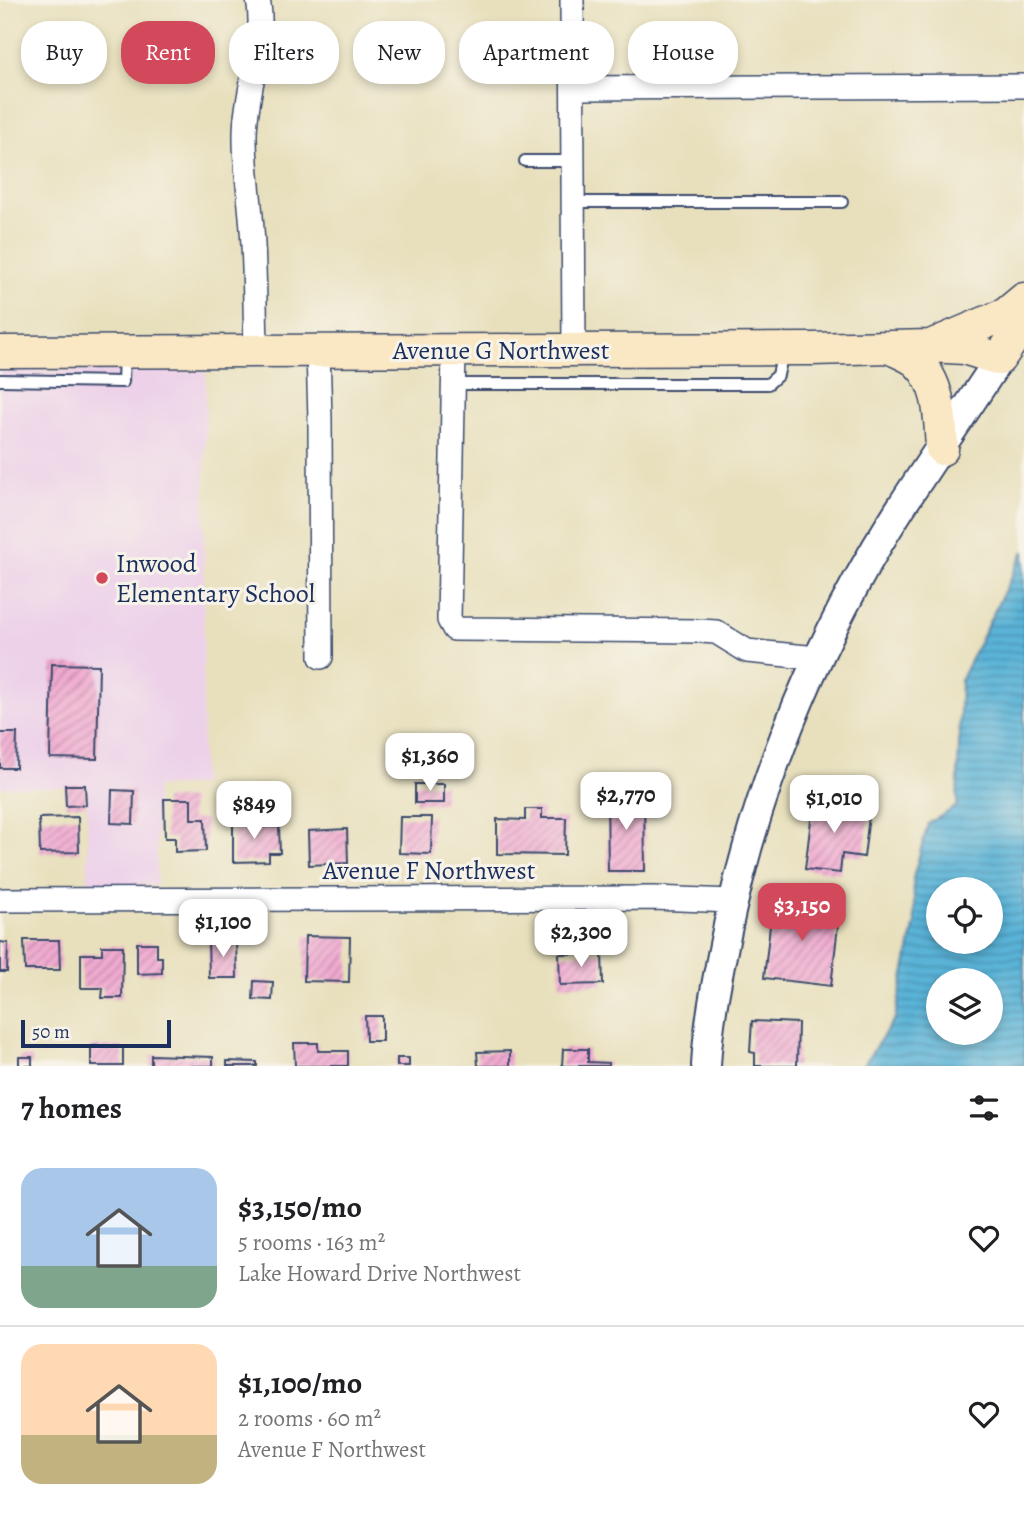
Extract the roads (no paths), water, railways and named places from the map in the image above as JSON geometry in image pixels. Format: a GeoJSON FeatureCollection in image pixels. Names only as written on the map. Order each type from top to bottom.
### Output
{"type":"FeatureCollection","features":[{"type":"Feature","properties":{"kind":"main road"},"geometry":{"type":"LineString","coordinates":[[930,346],[1006,314],[1024,299]]}},
{"type":"Feature","properties":{"kind":"main road"},"geometry":{"type":"LineString","coordinates":[[999,359],[1024,323]]}},
{"type":"Feature","properties":{"kind":"main road","name":"Avenue G Northwest"},"geometry":{"type":"LineString","coordinates":[[0,352],[930,346],[964,348],[999,359]]}},
{"type":"Feature","properties":{"kind":"main road"},"geometry":{"type":"LineString","coordinates":[[889,347],[918,363],[927,377],[937,397],[942,449]]}},
{"type":"Feature","properties":{"kind":"street"},"geometry":{"type":"LineString","coordinates":[[256,352],[252,231],[245,138],[259,28],[258,0]]}},
{"type":"Feature","properties":{"kind":"street"},"geometry":{"type":"LineString","coordinates":[[572,0],[573,349]]}},
{"type":"Feature","properties":{"kind":"street"},"geometry":{"type":"LineString","coordinates":[[574,88],[1024,86]]}},
{"type":"Feature","properties":{"kind":"street"},"geometry":{"type":"LineString","coordinates":[[454,350],[449,620],[454,629],[716,632],[747,651],[817,657]]}},
{"type":"Feature","properties":{"kind":"street"},"geometry":{"type":"LineString","coordinates":[[318,351],[321,657]]}},
{"type":"Feature","properties":{"kind":"street"},"geometry":{"type":"LineString","coordinates":[[706,1066],[717,979],[733,901],[779,748],[817,657],[857,581],[888,528],[999,359]]}},
{"type":"Feature","properties":{"kind":"street","name":"Avenue F Northwest"},"geometry":{"type":"LineString","coordinates":[[0,900],[653,898],[733,901]]}},
{"type":"Feature","properties":{"kind":"lane"},"geometry":{"type":"LineString","coordinates":[[526,161],[574,161]]}},
{"type":"Feature","properties":{"kind":"lane"},"geometry":{"type":"LineString","coordinates":[[574,202],[842,202]]}},
{"type":"Feature","properties":{"kind":"lane"},"geometry":{"type":"LineString","coordinates":[[453,384],[768,384],[778,375],[783,349]]}},
{"type":"Feature","properties":{"kind":"lane"},"geometry":{"type":"LineString","coordinates":[[0,380],[123,382],[124,352]]}},
{"type":"Feature","properties":{"kind":"water"},"geometry":{"type":"Polygon","coordinates":[[[1024,551],[1024,1066],[863,1066],[895,1018],[915,922],[913,878],[928,824],[957,806],[961,679],[1024,551]]]}},
{"type":"Feature","properties":{"kind":"place","name":"Inwood Elementary School"},"geometry":{"type":"Point","coordinates":[102,578]}}]}
